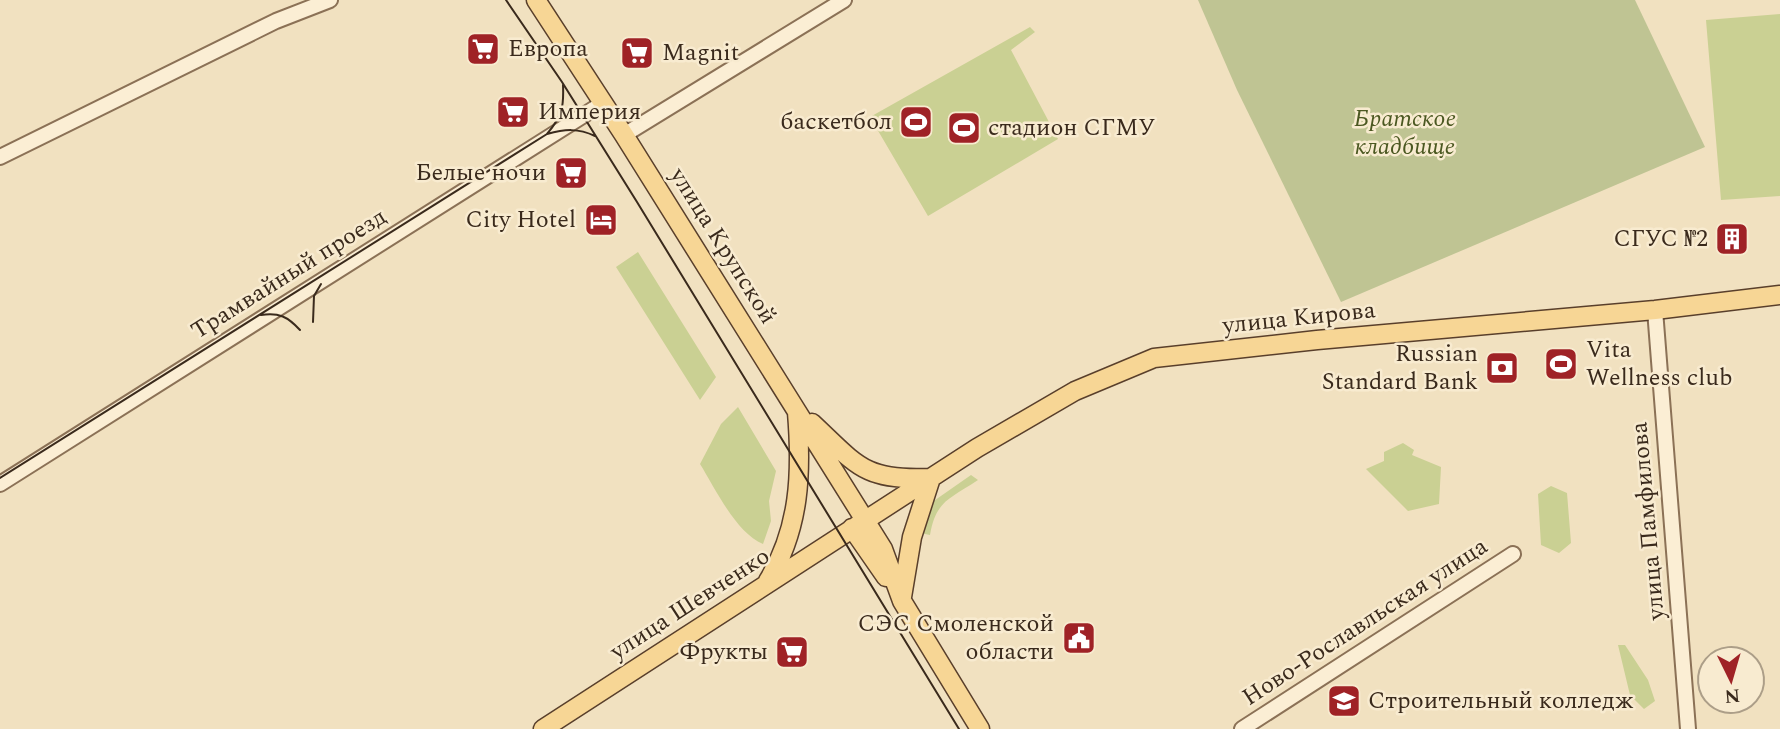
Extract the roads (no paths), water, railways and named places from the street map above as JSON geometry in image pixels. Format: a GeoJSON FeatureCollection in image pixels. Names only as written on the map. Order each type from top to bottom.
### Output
{"type":"FeatureCollection","features":[{"type":"Feature","properties":{"kind":"main road","name":"улица Крупской"},"geometry":{"type":"LineString","coordinates":[[536,0],[797,409],[858,524],[883,549],[902,601],[980,729]]}},
{"type":"Feature","properties":{"kind":"main road","name":"улица Кирова"},"geometry":{"type":"LineString","coordinates":[[858,524],[1075,391],[1154,358],[1339,338],[1656,310],[1780,295]]}},
{"type":"Feature","properties":{"kind":"main road"},"geometry":{"type":"LineString","coordinates":[[797,409],[855,464],[875,474],[900,480],[931,478],[908,555],[902,601]]}},
{"type":"Feature","properties":{"kind":"main road"},"geometry":{"type":"LineString","coordinates":[[766,584],[778,565],[793,523],[801,459],[797,409]]}},
{"type":"Feature","properties":{"kind":"main road","name":"улица Шевченко"},"geometry":{"type":"LineString","coordinates":[[543,729],[858,524]]}},
{"type":"Feature","properties":{"kind":"street"},"geometry":{"type":"LineString","coordinates":[[0,157],[276,21],[330,0]]}},
{"type":"Feature","properties":{"kind":"street"},"geometry":{"type":"LineString","coordinates":[[624,135],[844,0]]}},
{"type":"Feature","properties":{"kind":"street","name":"Трамвайный проезд"},"geometry":{"type":"LineString","coordinates":[[0,484],[603,103]]}},
{"type":"Feature","properties":{"kind":"street","name":"улица Памфилова"},"geometry":{"type":"LineString","coordinates":[[1656,310],[1688,729]]}},
{"type":"Feature","properties":{"kind":"street","name":"Ново-Рославльская улица"},"geometry":{"type":"LineString","coordinates":[[1242,729],[1513,554]]}},
{"type":"Feature","properties":{"kind":"tram line"},"geometry":{"type":"LineString","coordinates":[[506,0],[562,82],[637,202],[959,729]]}},
{"type":"Feature","properties":{"kind":"tram line"},"geometry":{"type":"LineString","coordinates":[[547,134],[561,111],[563,85]]}},
{"type":"Feature","properties":{"kind":"tram line"},"geometry":{"type":"LineString","coordinates":[[0,478],[547,134],[571,130],[595,136]]}},
{"type":"Feature","properties":{"kind":"tram line"},"geometry":{"type":"LineString","coordinates":[[313,322],[314,296],[321,284]]}},
{"type":"Feature","properties":{"kind":"tram line"},"geometry":{"type":"LineString","coordinates":[[261,315],[283,316],[300,330]]}},
{"type":"Feature","properties":{"kind":"place","name":"Европа"},"geometry":{"type":"Point","coordinates":[483,49]}},
{"type":"Feature","properties":{"kind":"place","name":"Magnit"},"geometry":{"type":"Point","coordinates":[637,53]}},
{"type":"Feature","properties":{"kind":"place","name":"Империя"},"geometry":{"type":"Point","coordinates":[513,112]}},
{"type":"Feature","properties":{"kind":"place","name":"баскетбол"},"geometry":{"type":"Point","coordinates":[916,122]}},
{"type":"Feature","properties":{"kind":"place","name":"стадион СГМУ"},"geometry":{"type":"Point","coordinates":[964,128]}},
{"type":"Feature","properties":{"kind":"place","name":"Белые ночи"},"geometry":{"type":"Point","coordinates":[571,173]}},
{"type":"Feature","properties":{"kind":"place","name":"City Hotel"},"geometry":{"type":"Point","coordinates":[601,220]}},
{"type":"Feature","properties":{"kind":"place","name":"СГУС №2"},"geometry":{"type":"Point","coordinates":[1732,239]}},
{"type":"Feature","properties":{"kind":"place","name":"Vita Wellness club"},"geometry":{"type":"Point","coordinates":[1561,364]}},
{"type":"Feature","properties":{"kind":"place","name":"Russian Standard Bank"},"geometry":{"type":"Point","coordinates":[1502,368]}},
{"type":"Feature","properties":{"kind":"place","name":"СЭС Смоленской области"},"geometry":{"type":"Point","coordinates":[1079,638]}},
{"type":"Feature","properties":{"kind":"place","name":"Фрукты"},"geometry":{"type":"Point","coordinates":[792,652]}},
{"type":"Feature","properties":{"kind":"place","name":"Строительный колледж"},"geometry":{"type":"Point","coordinates":[1344,701]}},
{"type":"Feature","properties":{"kind":"park label","name":"Братское кладбище"},"geometry":{"type":"Point","coordinates":[1405,133]}}]}
